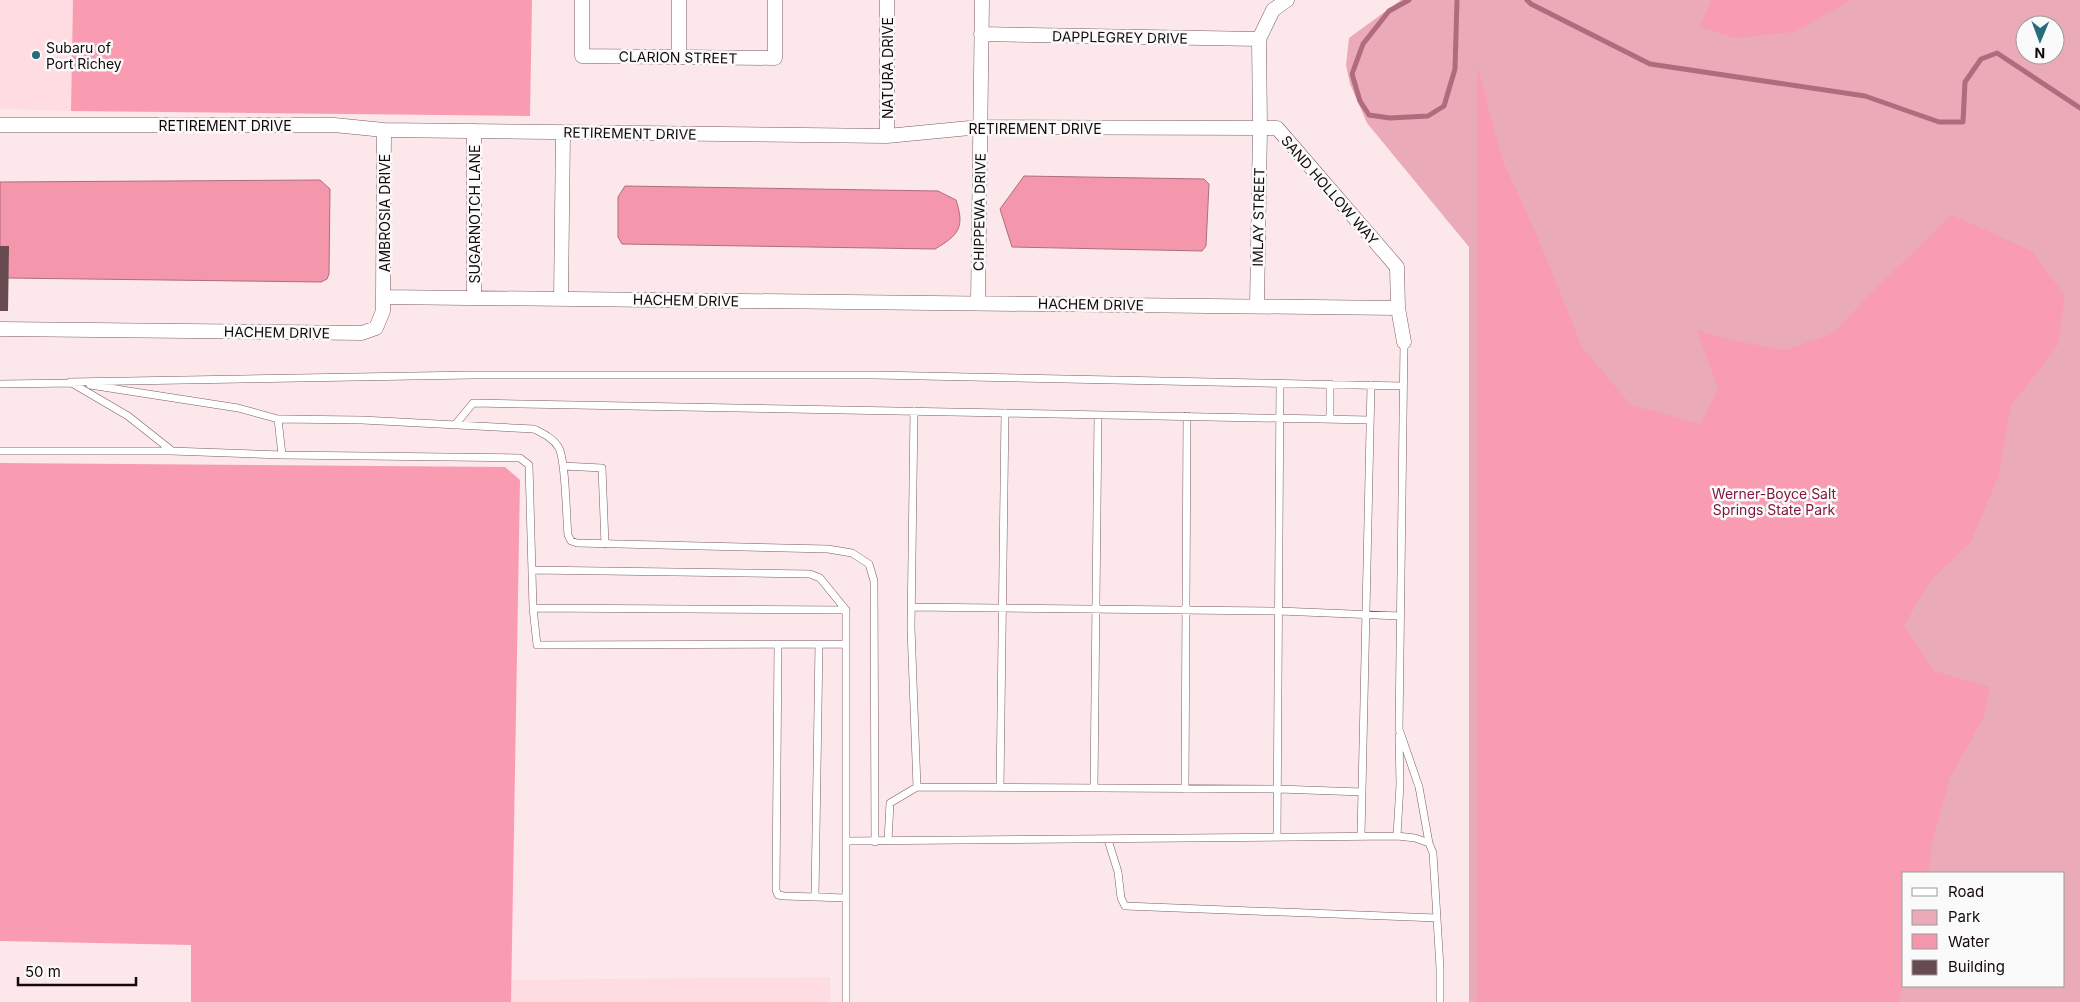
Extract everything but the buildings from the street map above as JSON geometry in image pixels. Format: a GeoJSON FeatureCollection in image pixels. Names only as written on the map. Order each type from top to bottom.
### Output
{"type":"FeatureCollection","features":[{"type":"Feature","properties":{"kind":"street","name":"CLARION STREET"},"geometry":{"type":"LineString","coordinates":[[582,0],[582,56],[774,58],[775,0]]}},
{"type":"Feature","properties":{"kind":"street"},"geometry":{"type":"LineString","coordinates":[[679,0],[679,57]]}},
{"type":"Feature","properties":{"kind":"street","name":"NATURA DRIVE"},"geometry":{"type":"LineString","coordinates":[[887,0],[887,136]]}},
{"type":"Feature","properties":{"kind":"street","name":"CHIPPEWA DRIVE"},"geometry":{"type":"LineString","coordinates":[[978,303],[982,0]]}},
{"type":"Feature","properties":{"kind":"street"},"geometry":{"type":"LineString","coordinates":[[1260,128],[1259,39],[1273,10],[1288,0]]}},
{"type":"Feature","properties":{"kind":"street","name":"DAPPLEGREY DRIVE"},"geometry":{"type":"LineString","coordinates":[[981,34],[1259,39]]}},
{"type":"Feature","properties":{"kind":"street","name":"RETIREMENT DRIVE"},"geometry":{"type":"LineString","coordinates":[[0,125],[334,125],[384,130],[887,136],[980,127],[1260,128]]}},
{"type":"Feature","properties":{"kind":"street","name":"IMLAY STREET"},"geometry":{"type":"LineString","coordinates":[[1257,306],[1260,128]]}},
{"type":"Feature","properties":{"kind":"street","name":"SAND HOLLOW WAY"},"geometry":{"type":"LineString","coordinates":[[1260,128],[1278,128],[1397,267],[1398,308],[1404,342]]}},
{"type":"Feature","properties":{"kind":"street","name":"AMBROSIA DRIVE"},"geometry":{"type":"LineString","coordinates":[[383,297],[384,130]]}},
{"type":"Feature","properties":{"kind":"street","name":"SUGARNOTCH LANE"},"geometry":{"type":"LineString","coordinates":[[474,131],[474,298]]}},
{"type":"Feature","properties":{"kind":"street"},"geometry":{"type":"LineString","coordinates":[[561,298],[562,133]]}},
{"type":"Feature","properties":{"kind":"street","name":"HACHEM DRIVE"},"geometry":{"type":"LineString","coordinates":[[0,328],[362,333],[376,328],[383,312],[383,297],[1398,308]]}},
{"type":"Feature","properties":{"kind":"lane"},"geometry":{"type":"LineString","coordinates":[[1397,836],[1400,784],[1400,616],[1404,342]]}},
{"type":"Feature","properties":{"kind":"lane"},"geometry":{"type":"LineString","coordinates":[[0,384],[472,375],[875,375],[1403,386]]}},
{"type":"Feature","properties":{"kind":"lane"},"geometry":{"type":"LineString","coordinates":[[70,382],[238,408],[278,418],[362,420],[534,429],[550,437],[559,448],[563,466],[568,535],[571,541],[605,544],[828,549],[852,553],[869,564],[874,581],[875,842]]}},
{"type":"Feature","properties":{"kind":"lane"},"geometry":{"type":"LineString","coordinates":[[70,382],[128,416],[171,451]]}},
{"type":"Feature","properties":{"kind":"lane"},"geometry":{"type":"LineString","coordinates":[[1277,837],[1280,384]]}},
{"type":"Feature","properties":{"kind":"lane"},"geometry":{"type":"LineString","coordinates":[[1330,384],[1330,419]]}},
{"type":"Feature","properties":{"kind":"lane"},"geometry":{"type":"LineString","coordinates":[[1361,836],[1371,385]]}},
{"type":"Feature","properties":{"kind":"lane"},"geometry":{"type":"LineString","coordinates":[[456,425],[473,403],[1370,420]]}},
{"type":"Feature","properties":{"kind":"lane"},"geometry":{"type":"LineString","coordinates":[[914,411],[911,607],[917,787]]}},
{"type":"Feature","properties":{"kind":"lane"},"geometry":{"type":"LineString","coordinates":[[1000,788],[1005,413]]}},
{"type":"Feature","properties":{"kind":"lane"},"geometry":{"type":"LineString","coordinates":[[1094,788],[1098,415]]}},
{"type":"Feature","properties":{"kind":"lane"},"geometry":{"type":"LineString","coordinates":[[1185,789],[1187,416]]}},
{"type":"Feature","properties":{"kind":"lane"},"geometry":{"type":"LineString","coordinates":[[278,418],[282,455]]}},
{"type":"Feature","properties":{"kind":"lane"},"geometry":{"type":"LineString","coordinates":[[0,451],[171,451],[282,455],[520,458],[529,465],[533,608],[537,645],[846,644]]}},
{"type":"Feature","properties":{"kind":"lane"},"geometry":{"type":"LineString","coordinates":[[563,466],[602,468],[605,544]]}},
{"type":"Feature","properties":{"kind":"lane"},"geometry":{"type":"LineString","coordinates":[[532,570],[810,574],[820,578],[846,610],[846,1002]]}},
{"type":"Feature","properties":{"kind":"lane"},"geometry":{"type":"LineString","coordinates":[[911,607],[1279,611],[1400,616]]}},
{"type":"Feature","properties":{"kind":"lane"},"geometry":{"type":"LineString","coordinates":[[533,608],[846,610]]}},
{"type":"Feature","properties":{"kind":"lane"},"geometry":{"type":"LineString","coordinates":[[778,644],[776,890],[778,895],[784,896],[846,898]]}},
{"type":"Feature","properties":{"kind":"lane"},"geometry":{"type":"LineString","coordinates":[[815,896],[819,644]]}},
{"type":"Feature","properties":{"kind":"lane"},"geometry":{"type":"LineString","coordinates":[[1399,729],[1419,787],[1429,843],[1434,853],[1440,1002]]}},
{"type":"Feature","properties":{"kind":"lane"},"geometry":{"type":"LineString","coordinates":[[888,841],[890,803],[917,787],[1278,789],[1362,792]]}},
{"type":"Feature","properties":{"kind":"lane"},"geometry":{"type":"LineString","coordinates":[[846,841],[1397,836],[1415,838],[1429,843]]}},
{"type":"Feature","properties":{"kind":"lane"},"geometry":{"type":"LineString","coordinates":[[1108,840],[1118,872],[1125,906],[1437,918]]}},
{"type":"Feature","properties":{"kind":"shaded area","name":"Subaru of Port Richey"},"geometry":{"type":"Polygon","coordinates":[[[0,0],[73,0],[71,111],[0,109],[0,0]]]}},
{"type":"Feature","properties":{"kind":"shaded area"},"geometry":{"type":"Polygon","coordinates":[[[830,977],[830,1002],[511,1002],[511,980],[830,977]]]}},
{"type":"Feature","properties":{"kind":"green space"},"geometry":{"type":"Polygon","coordinates":[[[73,0],[532,0],[530,116],[71,111],[73,0]]]}},
{"type":"Feature","properties":{"kind":"green space","name":"Werner-Boyce Salt Springs State Park"},"geometry":{"type":"Polygon","coordinates":[[[1401,0],[2080,0],[2080,1002],[1469,1002],[1469,247],[1367,123],[1350,84],[1346,65],[1349,38],[1401,0]]]}},
{"type":"Feature","properties":{"kind":"green space"},"geometry":{"type":"Polygon","coordinates":[[[1711,0],[1851,0],[1795,32],[1735,38],[1700,27],[1711,0]]]}},
{"type":"Feature","properties":{"kind":"green space"},"geometry":{"type":"Polygon","coordinates":[[[1477,65],[1502,159],[1536,233],[1582,347],[1631,405],[1701,424],[1718,389],[1697,330],[1735,341],[1785,350],[1832,334],[1875,289],[1952,215],[2032,251],[2065,296],[2058,345],[2011,406],[1998,477],[1971,542],[1931,580],[1904,625],[1934,671],[1990,687],[1983,719],[1950,777],[1933,839],[1928,872],[1902,872],[1903,987],[1899,1002],[1477,1002],[1477,65]]]}},
{"type":"Feature","properties":{"kind":"green space"},"geometry":{"type":"Polygon","coordinates":[[[0,463],[505,467],[520,480],[511,1002],[191,1002],[191,945],[0,941],[0,463]]]}},
{"type":"Feature","properties":{"kind":"water"},"geometry":{"type":"Polygon","coordinates":[[[1024,176],[1204,179],[1209,184],[1206,246],[1202,251],[1012,247],[1000,209],[1024,176]]]}},
{"type":"Feature","properties":{"kind":"water"},"geometry":{"type":"Polygon","coordinates":[[[320,180],[330,189],[329,274],[327,279],[321,282],[8,278],[0,246],[0,182],[320,180]]]}},
{"type":"Feature","properties":{"kind":"water"},"geometry":{"type":"Polygon","coordinates":[[[625,186],[938,191],[956,200],[960,224],[950,239],[935,249],[622,244],[618,237],[618,197],[625,186]]]}},
{"type":"Feature","properties":{"kind":"waterway"},"geometry":{"type":"LineString","coordinates":[[1409,0],[1389,11],[1363,44],[1352,74],[1360,101],[1369,115],[1390,118],[1428,116],[1444,106],[1455,69],[1457,0]]}},
{"type":"Feature","properties":{"kind":"waterway"},"geometry":{"type":"LineString","coordinates":[[1527,0],[1531,4],[1650,64],[1865,96],[1939,122],[1963,122],[1965,82],[1981,59],[1997,53],[2080,108]]}},
{"type":"Feature","properties":{"kind":"place","name":"Subaru of Port Richey"},"geometry":{"type":"Point","coordinates":[36,55]}}]}
